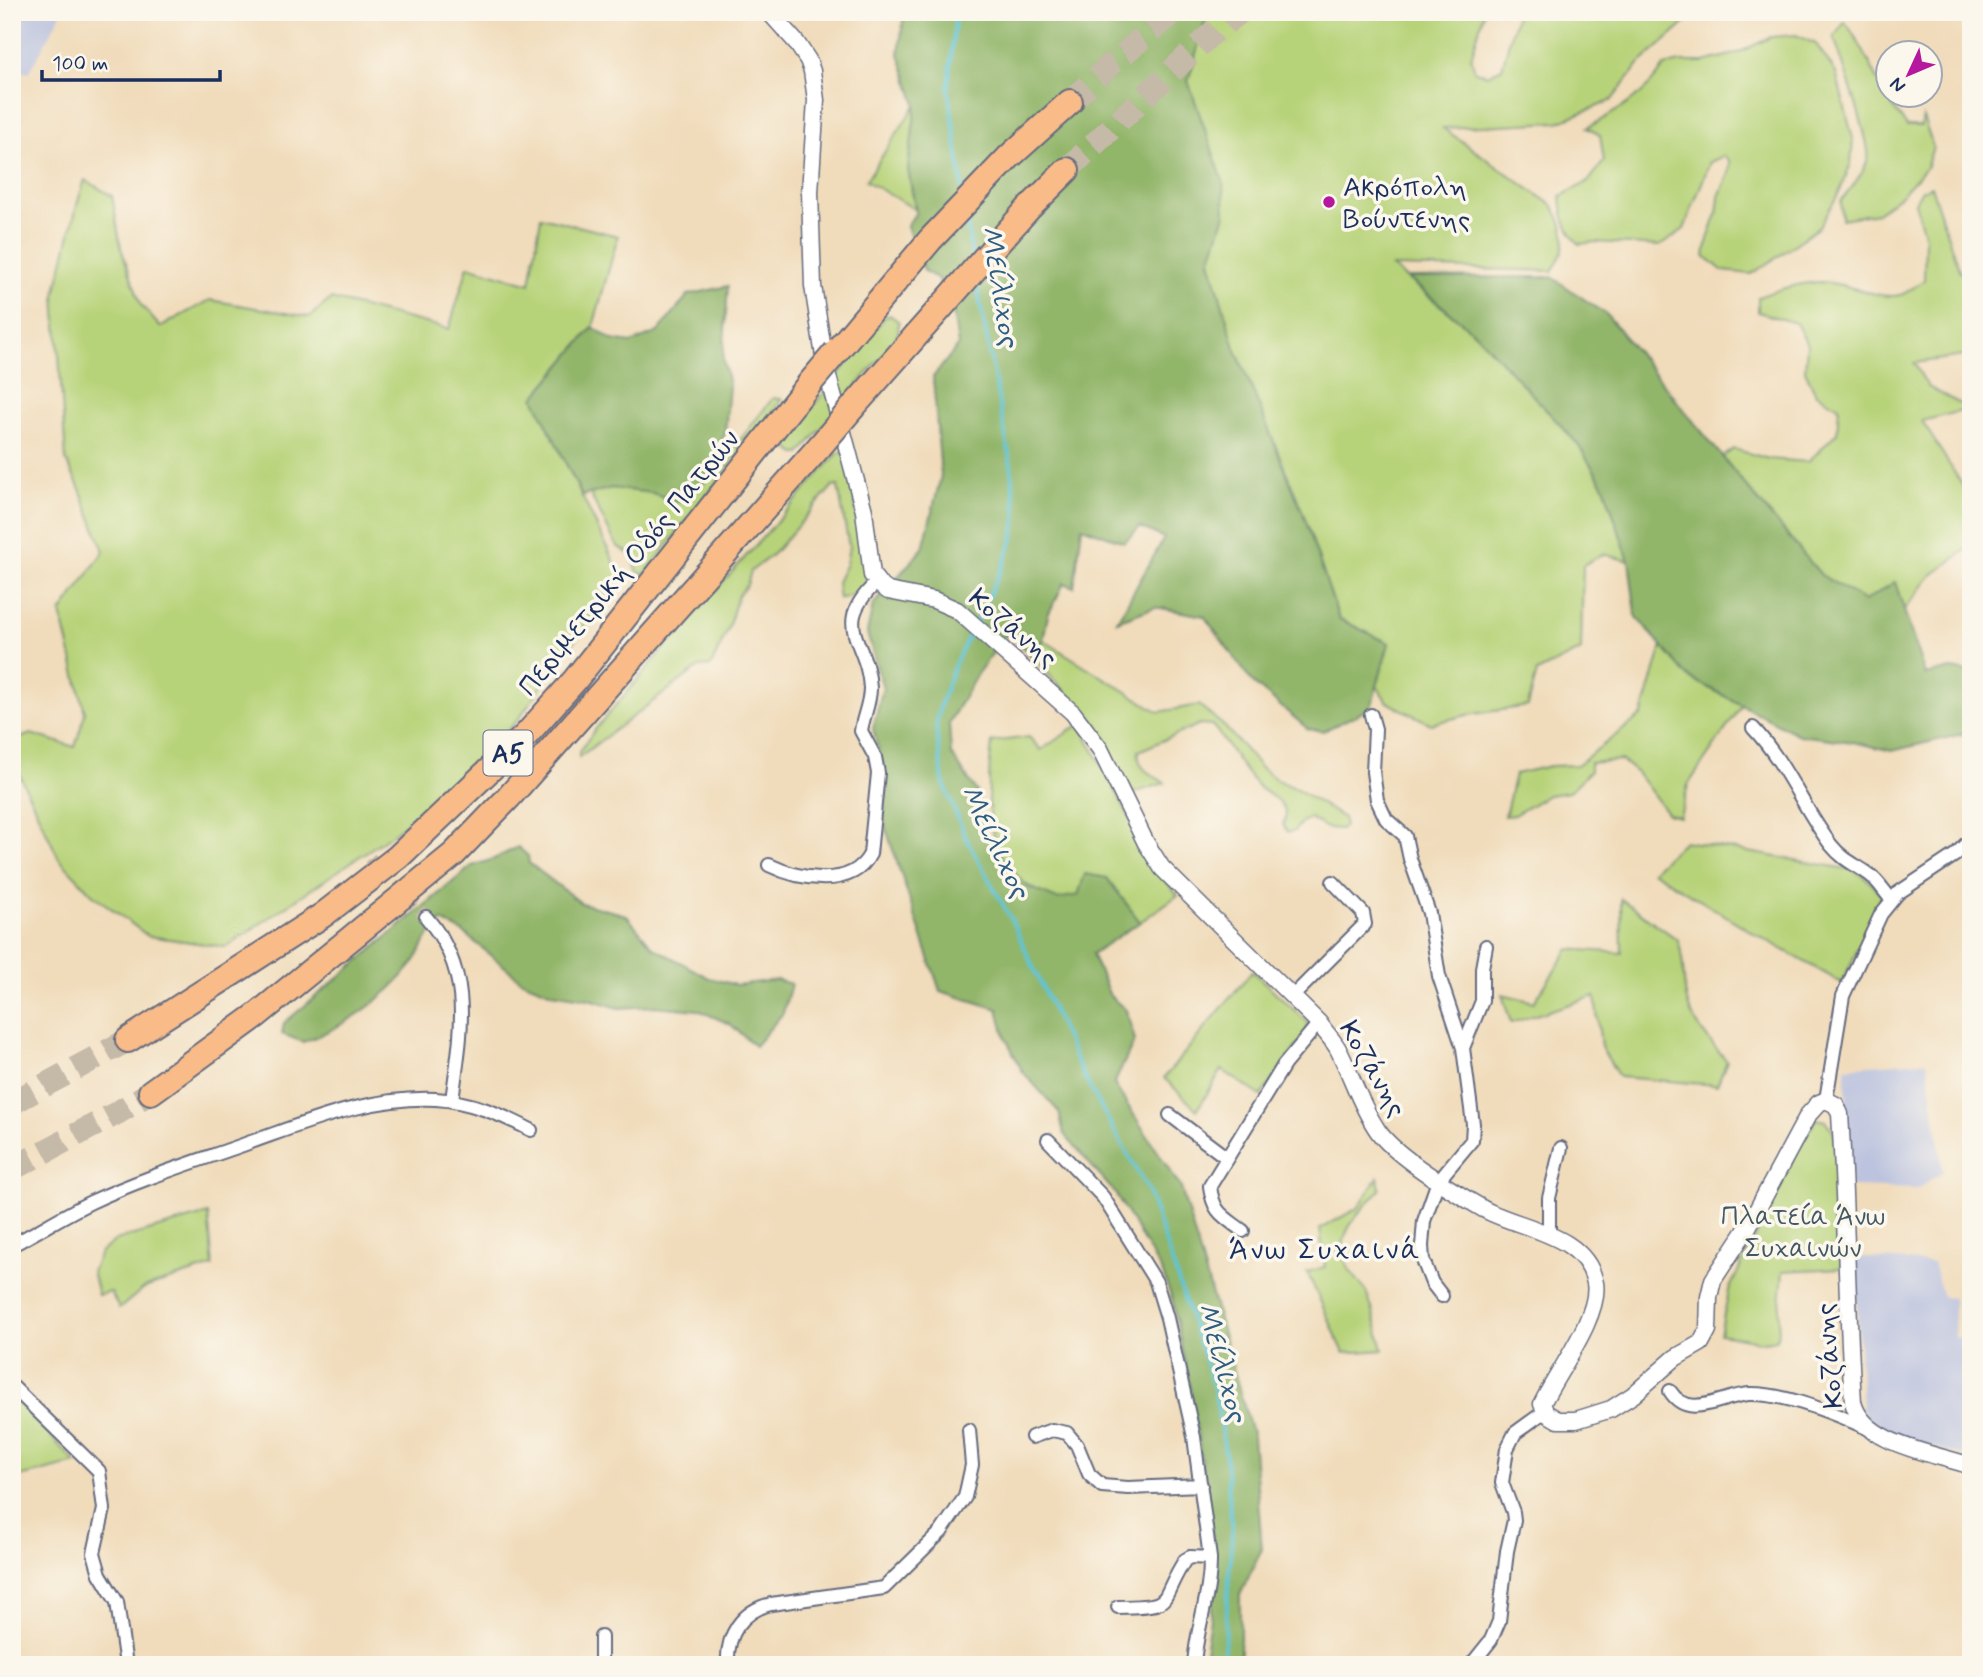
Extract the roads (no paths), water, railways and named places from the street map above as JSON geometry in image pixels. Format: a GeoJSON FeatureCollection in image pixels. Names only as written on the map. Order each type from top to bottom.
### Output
{"type":"FeatureCollection","features":[{"type":"Feature","properties":{"kind":"highway","name":"Περιμετρική Οδός Πατρών"},"geometry":{"type":"LineString","coordinates":[[128,1040],[323,915],[398,857],[527,734],[575,680],[881,297],[930,240],[1031,137],[1070,102]]}},
{"type":"Feature","properties":{"kind":"highway","name":"Περιμετρική Οδός Πατρών"},"geometry":{"type":"LineString","coordinates":[[151,1092],[247,1022],[454,854],[509,797],[1047,189],[1067,170]]}},
{"type":"Feature","properties":{"kind":"street"},"geometry":{"type":"LineString","coordinates":[[769,12],[796,43],[812,71],[816,100],[810,237],[820,341],[864,511],[870,568],[877,583],[853,615],[852,627],[864,658],[870,689],[868,709],[860,731],[875,757],[878,773],[870,854],[863,864],[853,871],[833,878],[781,871],[769,865]]}},
{"type":"Feature","properties":{"kind":"street","name":"Κοζάνης"},"geometry":{"type":"LineString","coordinates":[[877,583],[894,593],[930,599],[948,606],[993,641],[1086,728],[1100,749],[1146,843],[1162,868],[1319,1024],[1335,1045],[1365,1110],[1381,1135],[1438,1181],[1487,1212],[1549,1233],[1564,1242],[1587,1264],[1595,1290],[1583,1330],[1543,1402],[1544,1412]]}},
{"type":"Feature","properties":{"kind":"street"},"geometry":{"type":"LineString","coordinates":[[1371,715],[1375,736],[1373,772],[1378,803],[1386,819],[1405,836],[1430,920],[1442,987],[1463,1048],[1473,1124],[1472,1140],[1438,1181],[1424,1221],[1422,1246],[1427,1272],[1442,1296]]}},
{"type":"Feature","properties":{"kind":"street"},"geometry":{"type":"LineString","coordinates":[[1753,728],[1775,754],[1816,824],[1838,853],[1872,877],[1891,899]]}},
{"type":"Feature","properties":{"kind":"street"},"geometry":{"type":"LineString","coordinates":[[1471,1665],[1493,1636],[1500,1616],[1507,1551],[1514,1517],[1502,1483],[1507,1449],[1515,1433],[1544,1412],[1552,1419],[1570,1421],[1611,1409],[1633,1395],[1675,1359],[1701,1343],[1708,1330],[1709,1297],[1713,1280],[1748,1227],[1808,1115],[1819,1103],[1826,1100],[1843,996],[1870,933],[1891,899],[1955,855],[1971,839]]}},
{"type":"Feature","properties":{"kind":"street"},"geometry":{"type":"LineString","coordinates":[[1292,997],[1365,924],[1363,913],[1333,882]]}},
{"type":"Feature","properties":{"kind":"street"},"geometry":{"type":"LineString","coordinates":[[426,917],[449,949],[459,983],[460,1030],[452,1100]]}},
{"type":"Feature","properties":{"kind":"street"},"geometry":{"type":"LineString","coordinates":[[1463,1048],[1482,1001],[1482,968],[1486,946]]}},
{"type":"Feature","properties":{"kind":"street"},"geometry":{"type":"LineString","coordinates":[[1243,1231],[1219,1213],[1212,1203],[1210,1186],[1284,1065],[1319,1024]]}},
{"type":"Feature","properties":{"kind":"street"},"geometry":{"type":"LineString","coordinates":[[12,1245],[112,1193],[322,1117],[386,1101],[452,1100],[496,1113],[531,1130]]}},
{"type":"Feature","properties":{"kind":"street","name":"Κοζάνης"},"geometry":{"type":"LineString","coordinates":[[1826,1100],[1837,1106],[1840,1114],[1853,1402],[1859,1418],[1869,1430],[1884,1438],[1971,1466]]}},
{"type":"Feature","properties":{"kind":"street"},"geometry":{"type":"LineString","coordinates":[[1170,1115],[1227,1158]]}},
{"type":"Feature","properties":{"kind":"street"},"geometry":{"type":"LineString","coordinates":[[1048,1140],[1103,1196],[1156,1282],[1194,1437],[1210,1558],[1210,1576],[1197,1635],[1194,1665]]}},
{"type":"Feature","properties":{"kind":"street"},"geometry":{"type":"LineString","coordinates":[[1549,1233],[1549,1198],[1561,1149]]}},
{"type":"Feature","properties":{"kind":"street"},"geometry":{"type":"LineString","coordinates":[[12,1385],[99,1471],[103,1509],[95,1541],[95,1560],[117,1602],[126,1665]]}},
{"type":"Feature","properties":{"kind":"street"},"geometry":{"type":"LineString","coordinates":[[1670,1391],[1675,1400],[1684,1405],[1696,1406],[1742,1395],[1771,1396],[1802,1404],[1869,1430]]}},
{"type":"Feature","properties":{"kind":"street"},"geometry":{"type":"LineString","coordinates":[[728,1665],[731,1637],[740,1622],[753,1610],[771,1604],[884,1588],[911,1564],[941,1532],[965,1497],[972,1465],[969,1430]]}},
{"type":"Feature","properties":{"kind":"street"},"geometry":{"type":"LineString","coordinates":[[1032,1437],[1052,1430],[1067,1433],[1077,1445],[1089,1474],[1102,1486],[1128,1488],[1201,1485]]}},
{"type":"Feature","properties":{"kind":"street"},"geometry":{"type":"LineString","coordinates":[[1118,1607],[1157,1605],[1166,1598],[1185,1560],[1189,1557],[1210,1558]]}},
{"type":"Feature","properties":{"kind":"street"},"geometry":{"type":"LineString","coordinates":[[601,1637],[601,1665]]}},
{"type":"Feature","properties":{"kind":"waterway","name":"Μείλιχος"},"geometry":{"type":"LineString","coordinates":[[956,12],[948,87],[963,191]]}},
{"type":"Feature","properties":{"kind":"waterway","name":"Μείλιχος"},"geometry":{"type":"LineString","coordinates":[[966,216],[972,256]]}},
{"type":"Feature","properties":{"kind":"waterway","name":"Μείλιχος"},"geometry":{"type":"LineString","coordinates":[[976,281],[1011,465],[1016,513],[1014,536],[976,622]]}},
{"type":"Feature","properties":{"kind":"waterway","name":"Μείλιχος"},"geometry":{"type":"LineString","coordinates":[[972,629],[940,705],[936,727],[943,781],[966,838],[1012,921],[1085,1079],[1148,1190],[1214,1388],[1226,1457],[1232,1532],[1223,1665]]}},
{"type":"Feature","properties":{"kind":"tunnel"},"geometry":{"type":"LineString","coordinates":[[1070,102],[1174,12]]}},
{"type":"Feature","properties":{"kind":"tunnel"},"geometry":{"type":"LineString","coordinates":[[1067,170],[1209,36],[1240,12]]}},
{"type":"Feature","properties":{"kind":"tunnel"},"geometry":{"type":"LineString","coordinates":[[370,858],[426,917]]}},
{"type":"Feature","properties":{"kind":"tunnel"},"geometry":{"type":"LineString","coordinates":[[12,1103],[128,1040]]}},
{"type":"Feature","properties":{"kind":"tunnel"},"geometry":{"type":"LineString","coordinates":[[12,1169],[151,1092]]}},
{"type":"Feature","properties":{"kind":"place","name":"Ακρόπολη Βούντενης"},"geometry":{"type":"Point","coordinates":[1329,202]}},
{"type":"Feature","properties":{"kind":"district","name":"Άνω Συχαινά"},"geometry":{"type":"Point","coordinates":[1325,1249]}},
{"type":"Feature","properties":{"kind":"park label","name":"Πλατεία Άνω Συχαινών"},"geometry":{"type":"Point","coordinates":[1803,1231]}}]}
